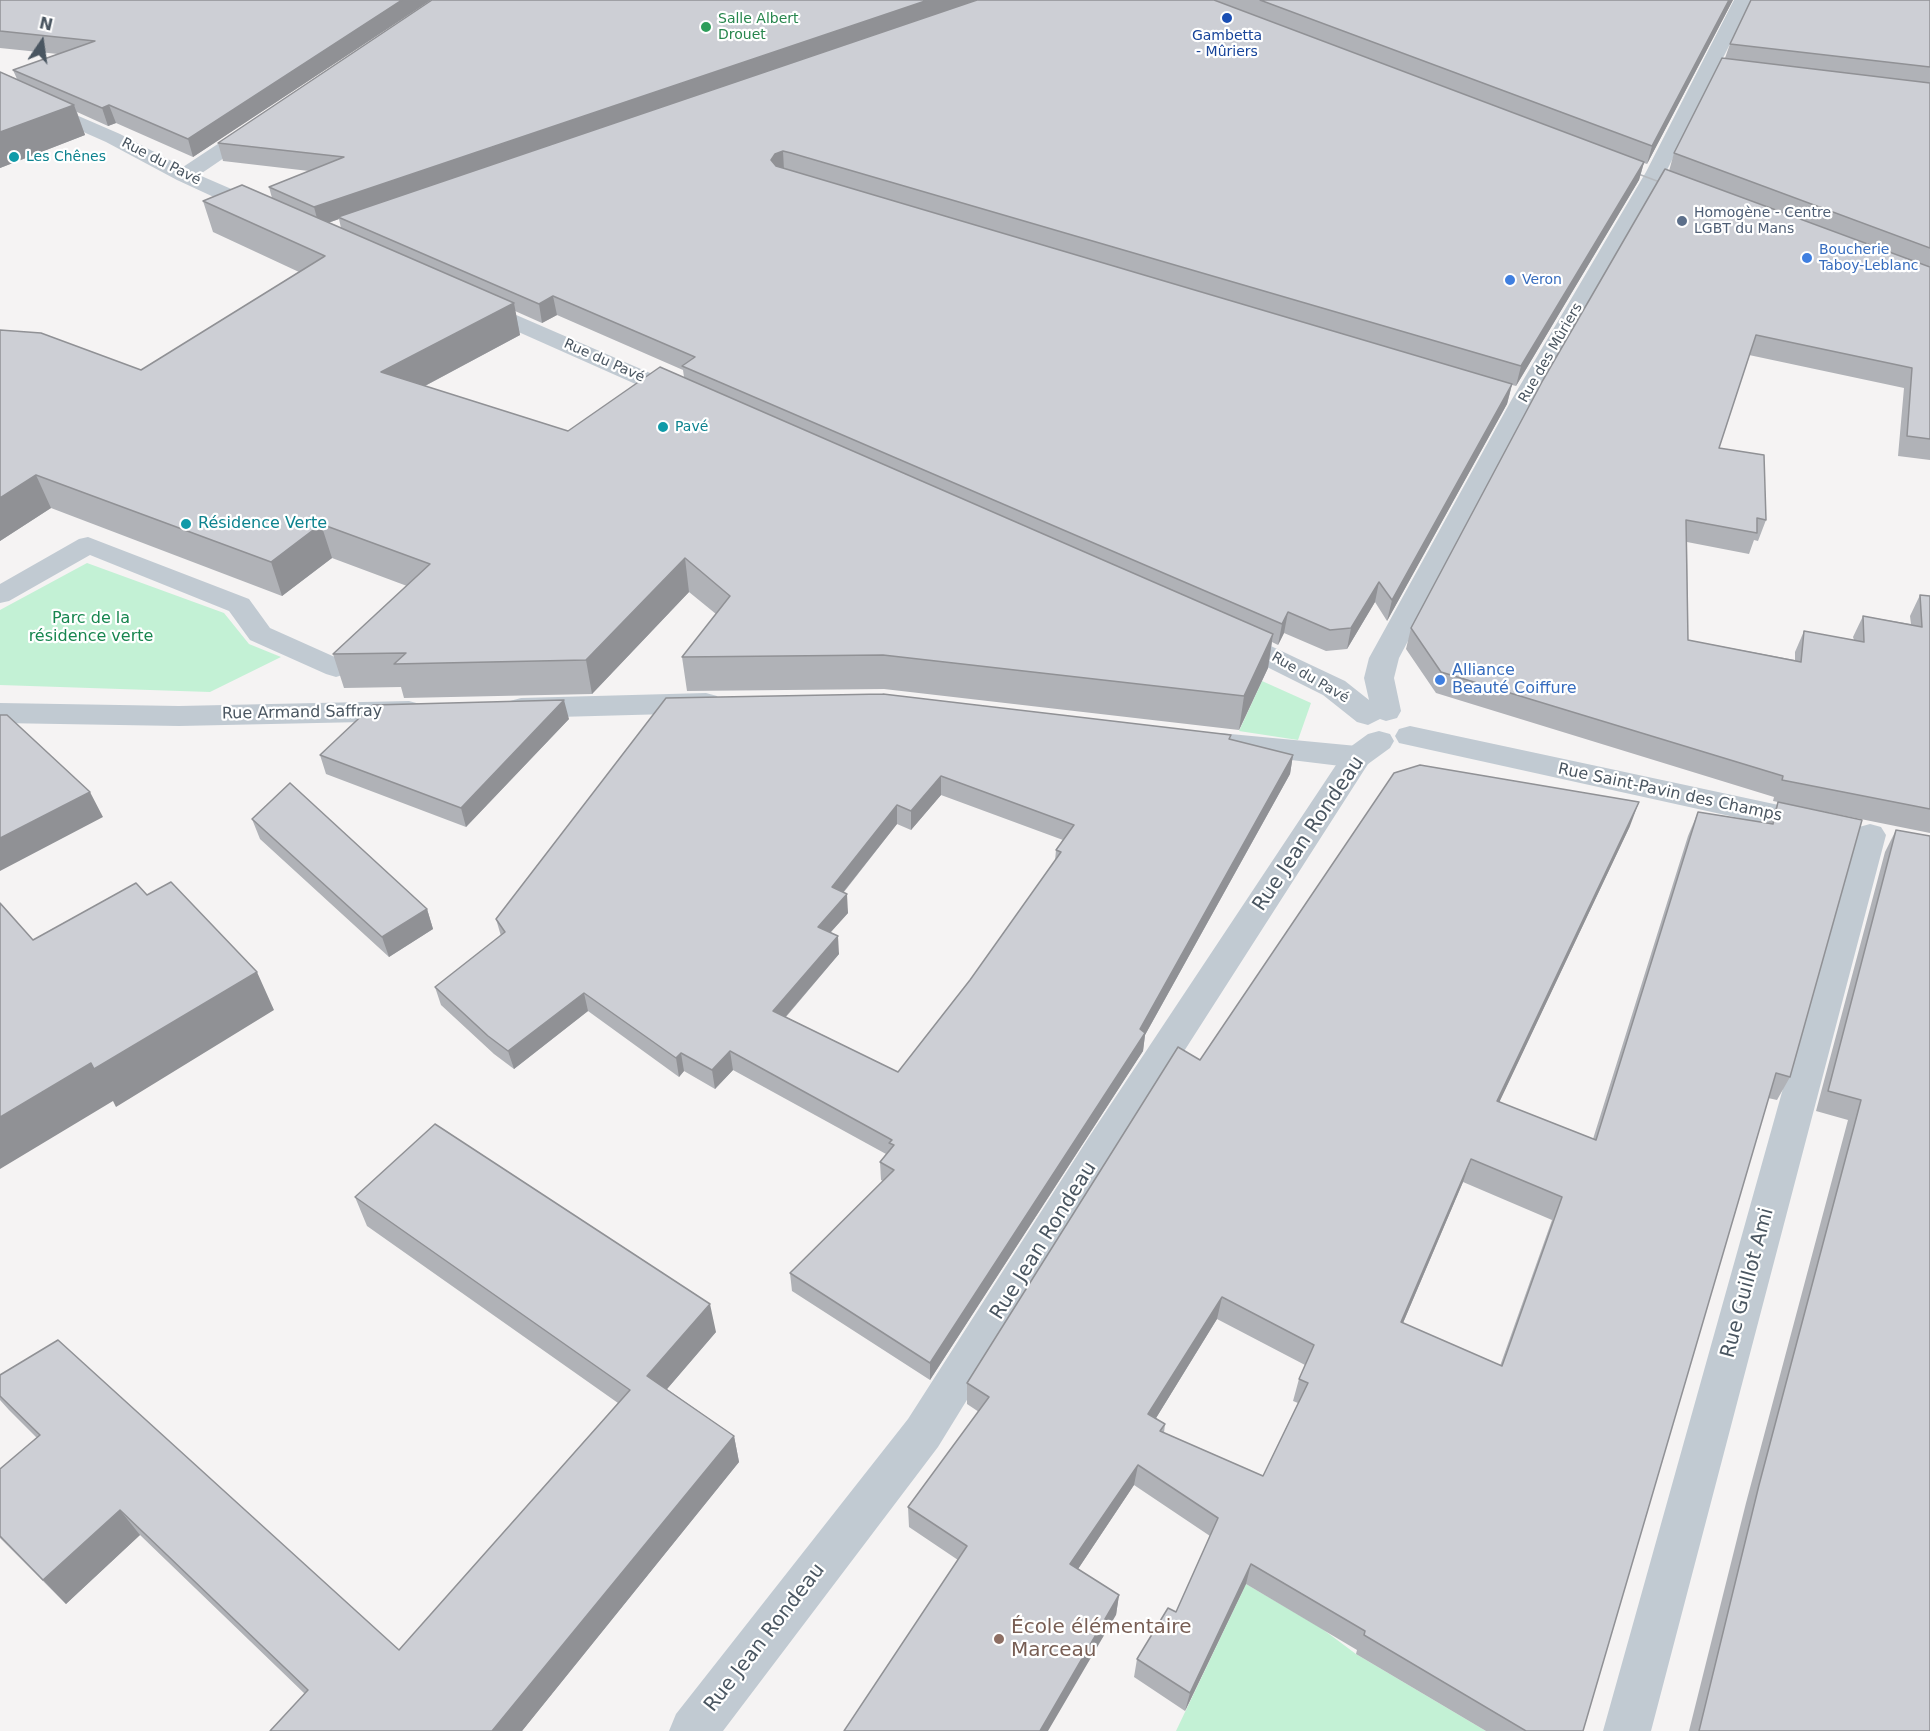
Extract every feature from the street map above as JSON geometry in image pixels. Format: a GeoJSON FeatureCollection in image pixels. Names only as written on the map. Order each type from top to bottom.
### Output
{"type":"FeatureCollection","features":[{"type":"Feature","properties":{"kind":"street","name":"Rue des Mûriers"},"geometry":{"type":"LineString","coordinates":[[1380,732],[1379,678],[1384,658],[1513,396],[1654,176],[1718,68],[1743,0]]}},
{"type":"Feature","properties":{"kind":"street","name":"Rue du Pavé"},"geometry":{"type":"LineString","coordinates":[[0,88],[113,138],[184,176],[288,222]]}},
{"type":"Feature","properties":{"kind":"street"},"geometry":{"type":"LineString","coordinates":[[184,176],[272,117]]}},
{"type":"Feature","properties":{"kind":"street","name":"Rue du Pavé"},"geometry":{"type":"LineString","coordinates":[[451,294],[709,408]]}},
{"type":"Feature","properties":{"kind":"street","name":"Rue du Pavé"},"geometry":{"type":"LineString","coordinates":[[1209,628],[1274,657],[1334,688],[1380,732]]}},
{"type":"Feature","properties":{"kind":"street"},"geometry":{"type":"LineString","coordinates":[[495,709],[729,703]]}},
{"type":"Feature","properties":{"kind":"street","name":"Rue Armand Saffray"},"geometry":{"type":"LineString","coordinates":[[0,713],[179,716],[436,710]]}},
{"type":"Feature","properties":{"kind":"street"},"geometry":{"type":"LineString","coordinates":[[1197,740],[1380,732]]}},
{"type":"Feature","properties":{"kind":"street","name":"Rue Saint-Pavin des Champs"},"geometry":{"type":"LineString","coordinates":[[1380,732],[1883,838]]}},
{"type":"Feature","properties":{"kind":"street","name":"Rue Jean Rondeau"},"geometry":{"type":"LineString","coordinates":[[693,1731],[923,1433],[1109,1138],[1380,732]]}},
{"type":"Feature","properties":{"kind":"street","name":"Rue Guillot Ami"},"geometry":{"type":"LineString","coordinates":[[1627,1731],[1883,838]]}},
{"type":"Feature","properties":{"kind":"lane"},"geometry":{"type":"LineString","coordinates":[[0,595],[88,546],[239,605],[260,634],[336,668]]}},
{"type":"Feature","properties":{"kind":"green space","name":"Parc de la résidence verte"},"geometry":{"type":"Polygon","coordinates":[[[87,563],[224,613],[249,644],[281,657],[210,692],[0,685],[0,610],[87,563]]]}},
{"type":"Feature","properties":{"kind":"green space"},"geometry":{"type":"Polygon","coordinates":[[[1262,681],[1311,703],[1298,740],[1239,731],[1262,681]]]}},
{"type":"Feature","properties":{"kind":"green space"},"geometry":{"type":"Polygon","coordinates":[[[1246,1584],[1321,1628],[1356,1654],[1486,1731],[1176,1731],[1246,1584]]]}},
{"type":"Feature","properties":{"kind":"building"},"geometry":{"type":"Polygon","coordinates":[[[0,0],[402,0],[188,139],[109,105],[102,108],[13,70],[95,41],[0,31],[0,0]]]}},
{"type":"Feature","properties":{"kind":"building"},"geometry":{"type":"Polygon","coordinates":[[[432,0],[928,0],[314,207],[269,187],[344,157],[218,143],[432,0]]]}},
{"type":"Feature","properties":{"kind":"building"},"geometry":{"type":"Polygon","coordinates":[[[977,0],[1214,0],[1644,162],[1521,366],[791,153],[783,151],[775,154],[771,160],[776,166],[1512,384],[1392,600],[1379,582],[1351,628],[1330,630],[1288,612],[1282,624],[682,366],[695,357],[553,296],[539,304],[338,217],[977,0]]]}},
{"type":"Feature","properties":{"kind":"building"},"geometry":{"type":"Polygon","coordinates":[[[1260,0],[1729,0],[1652,146],[1260,0]]]}},
{"type":"Feature","properties":{"kind":"building"},"geometry":{"type":"Polygon","coordinates":[[[1751,0],[1930,0],[1930,67],[1730,44],[1751,0]]]}},
{"type":"Feature","properties":{"kind":"building"},"geometry":{"type":"Polygon","coordinates":[[[1722,58],[1930,83],[1930,248],[1674,153],[1722,58]]]}},
{"type":"Feature","properties":{"kind":"building"},"geometry":{"type":"Polygon","coordinates":[[[0,72],[74,105],[0,132],[0,72]]]}},
{"type":"Feature","properties":{"kind":"building"},"geometry":{"type":"Polygon","coordinates":[[[1665,169],[1930,267],[1930,439],[1907,436],[1912,368],[1756,335],[1719,448],[1764,455],[1766,520],[1757,518],[1757,533],[1686,520],[1688,640],[1801,662],[1804,631],[1864,642],[1863,616],[1922,627],[1920,595],[1930,596],[1930,809],[1782,780],[1783,776],[1441,672],[1411,628],[1543,380],[1665,169]]]}},
{"type":"Feature","properties":{"kind":"building"},"geometry":{"type":"Polygon","coordinates":[[[242,185],[514,303],[381,372],[568,431],[660,367],[1273,634],[1244,696],[883,655],[682,657],[730,596],[685,558],[586,660],[394,664],[406,653],[333,654],[430,564],[321,524],[271,562],[36,475],[0,498],[0,330],[41,333],[141,370],[325,256],[203,201],[242,185]]]}},
{"type":"Feature","properties":{"kind":"building"},"geometry":{"type":"Polygon","coordinates":[[[883,694],[1231,735],[1229,739],[1293,755],[1140,1029],[1145,1033],[930,1363],[790,1273],[894,1170],[880,1162],[894,1145],[889,1143],[892,1140],[730,1051],[712,1070],[681,1053],[676,1058],[584,993],[508,1051],[488,1036],[435,987],[505,932],[496,919],[666,698],[883,694]],[[941,776],[911,811],[897,805],[832,887],[847,894],[818,927],[838,936],[773,1011],[898,1072],[970,980],[1061,852],[1056,850],[1074,825],[941,776]]]}},
{"type":"Feature","properties":{"kind":"building"},"geometry":{"type":"Polygon","coordinates":[[[564,700],[461,808],[320,755],[373,705],[564,700]]]}},
{"type":"Feature","properties":{"kind":"building"},"geometry":{"type":"Polygon","coordinates":[[[0,715],[7,715],[90,792],[0,838],[0,715]]]}},
{"type":"Feature","properties":{"kind":"building"},"geometry":{"type":"Polygon","coordinates":[[[1420,765],[1639,802],[1497,1101],[1596,1140],[1698,812],[1773,824],[1778,802],[1862,820],[1790,1077],[1776,1073],[1583,1731],[1526,1731],[1364,1635],[1365,1631],[1251,1564],[1190,1693],[1137,1659],[1168,1608],[1176,1612],[1218,1518],[1138,1465],[1070,1564],[1119,1595],[1040,1731],[844,1731],[967,1546],[908,1507],[989,1397],[967,1383],[1178,1047],[1200,1060],[1394,773],[1420,765]],[[1471,1159],[1401,1322],[1502,1366],[1562,1197],[1471,1159]],[[1222,1297],[1148,1414],[1165,1424],[1160,1431],[1263,1476],[1308,1383],[1299,1379],[1314,1345],[1222,1297]]]}},
{"type":"Feature","properties":{"kind":"building"},"geometry":{"type":"Polygon","coordinates":[[[290,783],[427,909],[382,937],[252,819],[290,783]]]}},
{"type":"Feature","properties":{"kind":"building"},"geometry":{"type":"Polygon","coordinates":[[[1896,830],[1930,836],[1930,1731],[1699,1731],[1759,1485],[1861,1100],[1828,1091],[1896,830]]]}},
{"type":"Feature","properties":{"kind":"building"},"geometry":{"type":"Polygon","coordinates":[[[171,882],[257,972],[94,1069],[91,1063],[0,1117],[0,903],[33,940],[136,883],[147,895],[171,882]]]}},
{"type":"Feature","properties":{"kind":"building"},"geometry":{"type":"Polygon","coordinates":[[[435,1124],[710,1304],[647,1376],[734,1436],[492,1731],[270,1731],[308,1690],[120,1510],[43,1580],[0,1536],[0,1469],[40,1435],[0,1396],[0,1375],[58,1340],[399,1650],[630,1390],[355,1197],[435,1124]]]}},
{"type":"Feature","properties":{"kind":"tram line"},"geometry":{"type":"LineString","coordinates":[[1625,169],[1673,187]]}},
{"type":"Feature","properties":{"kind":"place","name":"Gambetta - Mûriers"},"geometry":{"type":"Point","coordinates":[1227,18]}},
{"type":"Feature","properties":{"kind":"place","name":"Salle Albert Drouet"},"geometry":{"type":"Point","coordinates":[706,27]}},
{"type":"Feature","properties":{"kind":"place","name":"Les Chênes"},"geometry":{"type":"Point","coordinates":[14,157]}},
{"type":"Feature","properties":{"kind":"place","name":"Homogène - Centre LGBT du Mans"},"geometry":{"type":"Point","coordinates":[1682,221]}},
{"type":"Feature","properties":{"kind":"place","name":"Boucherie Taboy-Leblanc"},"geometry":{"type":"Point","coordinates":[1807,258]}},
{"type":"Feature","properties":{"kind":"place","name":"Veron"},"geometry":{"type":"Point","coordinates":[1510,280]}},
{"type":"Feature","properties":{"kind":"place","name":"Pavé"},"geometry":{"type":"Point","coordinates":[663,427]}},
{"type":"Feature","properties":{"kind":"place","name":"Résidence Verte"},"geometry":{"type":"Point","coordinates":[186,524]}},
{"type":"Feature","properties":{"kind":"place","name":"Alliance Beauté Coiffure"},"geometry":{"type":"Point","coordinates":[1440,680]}},
{"type":"Feature","properties":{"kind":"place","name":"École élémentaire Marceau"},"geometry":{"type":"Point","coordinates":[999,1639]}}]}
